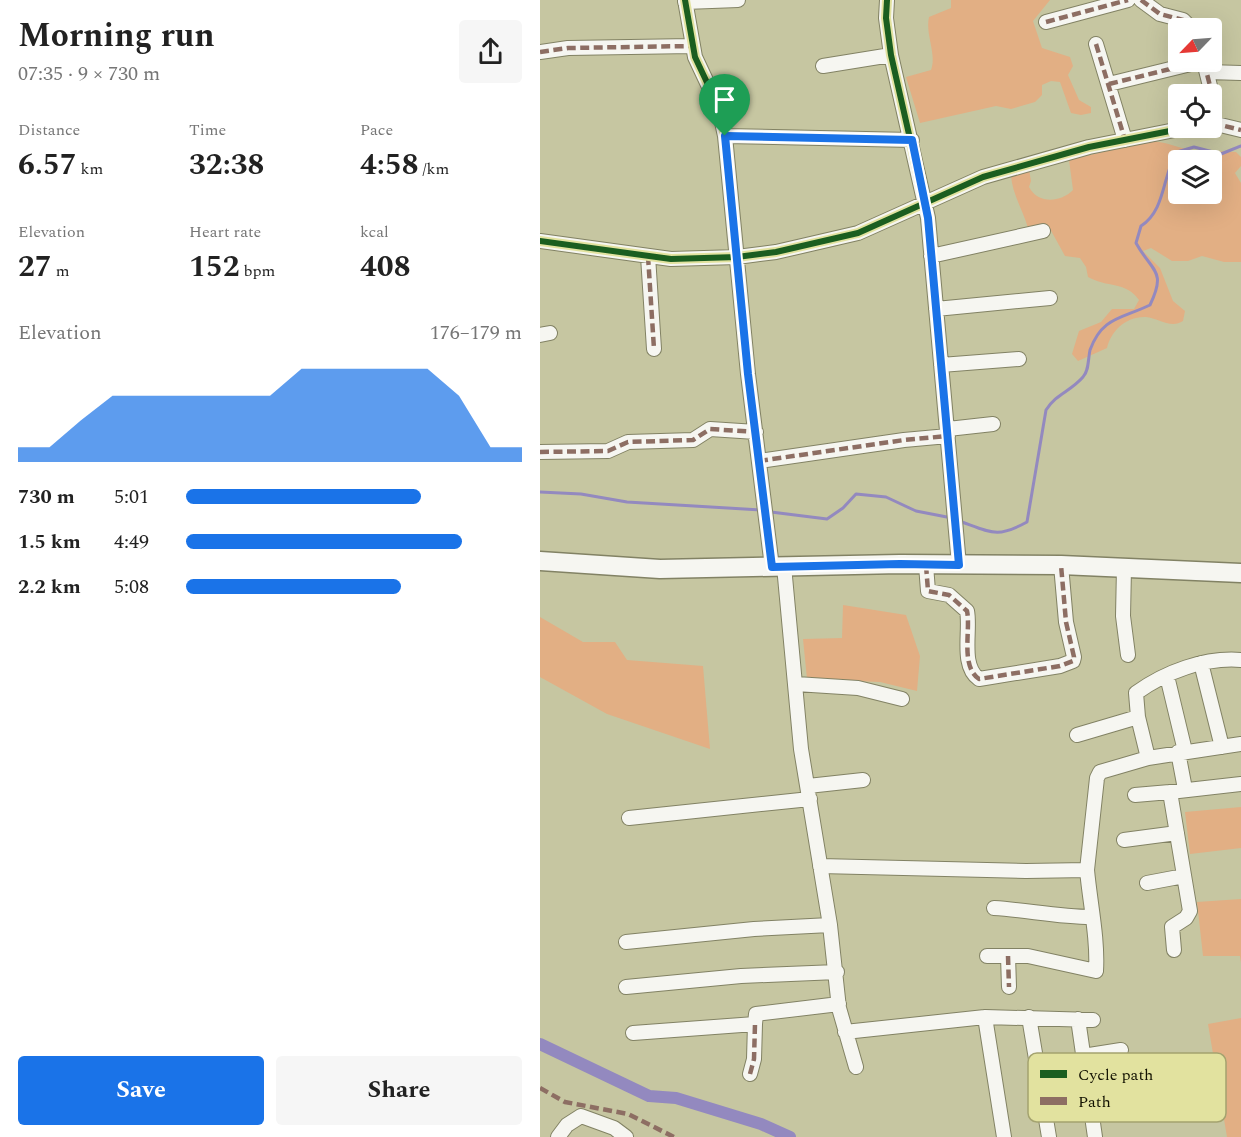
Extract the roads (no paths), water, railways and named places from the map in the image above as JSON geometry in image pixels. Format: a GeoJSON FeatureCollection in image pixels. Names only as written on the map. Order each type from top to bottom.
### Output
{"type":"FeatureCollection","features":[{"type":"Feature","properties":{"kind":"main road"},"geometry":{"type":"LineString","coordinates":[[540,561],[660,569],[1061,565],[1241,573]]}},
{"type":"Feature","properties":{"kind":"street"},"geometry":{"type":"LineString","coordinates":[[738,0],[685,1],[692,46],[719,108],[725,136],[759,461],[796,684],[801,749],[837,972],[838,1004],[856,1067]]}},
{"type":"Feature","properties":{"kind":"street"},"geometry":{"type":"LineString","coordinates":[[887,0],[886,18],[891,55],[926,202],[959,565]]}},
{"type":"Feature","properties":{"kind":"street"},"geometry":{"type":"LineString","coordinates":[[1046,22],[1128,0]]}},
{"type":"Feature","properties":{"kind":"street"},"geometry":{"type":"LineString","coordinates":[[1141,0],[1160,14],[1175,18]]}},
{"type":"Feature","properties":{"kind":"street"},"geometry":{"type":"LineString","coordinates":[[1096,44],[1125,140]]}},
{"type":"Feature","properties":{"kind":"street"},"geometry":{"type":"LineString","coordinates":[[540,52],[568,48],[692,46]]}},
{"type":"Feature","properties":{"kind":"street"},"geometry":{"type":"LineString","coordinates":[[823,66],[891,55]]}},
{"type":"Feature","properties":{"kind":"street"},"geometry":{"type":"LineString","coordinates":[[1222,69],[1241,73]]}},
{"type":"Feature","properties":{"kind":"street"},"geometry":{"type":"LineString","coordinates":[[1109,84],[1169,72]]}},
{"type":"Feature","properties":{"kind":"street"},"geometry":{"type":"LineString","coordinates":[[1222,125],[1241,130]]}},
{"type":"Feature","properties":{"kind":"street"},"geometry":{"type":"LineString","coordinates":[[540,241],[693,260],[776,252],[858,232],[983,177],[1125,140],[1168,131]]}},
{"type":"Feature","properties":{"kind":"street"},"geometry":{"type":"LineString","coordinates":[[725,136],[912,140]]}},
{"type":"Feature","properties":{"kind":"street"},"geometry":{"type":"LineString","coordinates":[[931,256],[1043,231]]}},
{"type":"Feature","properties":{"kind":"street"},"geometry":{"type":"LineString","coordinates":[[648,256],[654,349]]}},
{"type":"Feature","properties":{"kind":"street"},"geometry":{"type":"LineString","coordinates":[[936,309],[1050,298]]}},
{"type":"Feature","properties":{"kind":"street"},"geometry":{"type":"LineString","coordinates":[[941,365],[1019,359]]}},
{"type":"Feature","properties":{"kind":"street"},"geometry":{"type":"LineString","coordinates":[[759,461],[904,440],[993,424]]}},
{"type":"Feature","properties":{"kind":"street"},"geometry":{"type":"LineString","coordinates":[[540,452],[561,450],[601,452],[613,450],[627,442],[693,440],[710,429],[756,432]]}},
{"type":"Feature","properties":{"kind":"street"},"geometry":{"type":"LineString","coordinates":[[927,565],[928,591],[950,595],[967,611],[968,658],[974,676],[979,679],[1060,666],[1073,661],[1062,591],[1061,565]]}},
{"type":"Feature","properties":{"kind":"street"},"geometry":{"type":"LineString","coordinates":[[1124,568],[1123,616],[1128,655]]}},
{"type":"Feature","properties":{"kind":"street"},"geometry":{"type":"LineString","coordinates":[[1148,758],[1138,717],[1136,693],[1167,676],[1202,663],[1223,659],[1241,660]]}},
{"type":"Feature","properties":{"kind":"street"},"geometry":{"type":"LineString","coordinates":[[1202,663],[1222,747]]}},
{"type":"Feature","properties":{"kind":"street"},"geometry":{"type":"LineString","coordinates":[[1167,676],[1181,752],[1177,833],[1189,914],[1172,927],[1174,950]]}},
{"type":"Feature","properties":{"kind":"street"},"geometry":{"type":"LineString","coordinates":[[796,684],[858,688],[902,699]]}},
{"type":"Feature","properties":{"kind":"street"},"geometry":{"type":"LineString","coordinates":[[1077,735],[1138,717]]}},
{"type":"Feature","properties":{"kind":"street"},"geometry":{"type":"LineString","coordinates":[[987,956],[1028,956],[1096,971],[1096,947],[1087,870],[1099,774],[1148,758],[1241,744]]}},
{"type":"Feature","properties":{"kind":"street"},"geometry":{"type":"LineString","coordinates":[[629,818],[809,793],[863,780]]}},
{"type":"Feature","properties":{"kind":"street"},"geometry":{"type":"LineString","coordinates":[[1135,795],[1241,784]]}},
{"type":"Feature","properties":{"kind":"street"},"geometry":{"type":"LineString","coordinates":[[1124,840],[1177,833]]}},
{"type":"Feature","properties":{"kind":"street"},"geometry":{"type":"LineString","coordinates":[[820,866],[1026,871],[1087,870]]}},
{"type":"Feature","properties":{"kind":"street"},"geometry":{"type":"LineString","coordinates":[[1147,883],[1184,876]]}},
{"type":"Feature","properties":{"kind":"street"},"geometry":{"type":"LineString","coordinates":[[994,908],[1030,910],[1058,917],[1091,917]]}},
{"type":"Feature","properties":{"kind":"street"},"geometry":{"type":"LineString","coordinates":[[626,942],[754,929],[830,925]]}},
{"type":"Feature","properties":{"kind":"street"},"geometry":{"type":"LineString","coordinates":[[1008,956],[1009,987]]}},
{"type":"Feature","properties":{"kind":"street"},"geometry":{"type":"LineString","coordinates":[[626,987],[741,976],[837,972]]}},
{"type":"Feature","properties":{"kind":"street"},"geometry":{"type":"LineString","coordinates":[[750,1074],[754,1059],[756,1014],[838,1004]]}},
{"type":"Feature","properties":{"kind":"street"},"geometry":{"type":"LineString","coordinates":[[845,1032],[985,1017],[1093,1020]]}},
{"type":"Feature","properties":{"kind":"street"},"geometry":{"type":"LineString","coordinates":[[985,1017],[1004,1137]]}},
{"type":"Feature","properties":{"kind":"street"},"geometry":{"type":"LineString","coordinates":[[1029,1017],[1035,1053]]}},
{"type":"Feature","properties":{"kind":"street"},"geometry":{"type":"LineString","coordinates":[[1078,1018],[1083,1053]]}},
{"type":"Feature","properties":{"kind":"street"},"geometry":{"type":"LineString","coordinates":[[633,1034],[755,1023]]}},
{"type":"Feature","properties":{"kind":"street"},"geometry":{"type":"LineString","coordinates":[[1102,1053],[1121,1050]]}},
{"type":"Feature","properties":{"kind":"street"},"geometry":{"type":"LineString","coordinates":[[558,1137],[567,1125],[581,1116],[614,1128],[626,1137]]}},
{"type":"Feature","properties":{"kind":"street"},"geometry":{"type":"LineString","coordinates":[[1046,1122],[1049,1137]]}},
{"type":"Feature","properties":{"kind":"street"},"geometry":{"type":"LineString","coordinates":[[1093,1122],[1095,1137]]}},
{"type":"Feature","properties":{"kind":"waterway"},"geometry":{"type":"LineString","coordinates":[[962,522],[995,532],[1009,530],[1027,522],[1046,410],[1085,374],[1090,350],[1100,331],[1114,320],[1150,305],[1155,293],[1157,285],[1155,272],[1136,243],[1141,226],[1155,211],[1177,152],[1194,147],[1221,154],[1241,146]]}},
{"type":"Feature","properties":{"kind":"waterway"},"geometry":{"type":"LineString","coordinates":[[540,492],[581,494],[627,502],[761,510]]}},
{"type":"Feature","properties":{"kind":"waterway"},"geometry":{"type":"LineString","coordinates":[[771,512],[827,519],[843,508],[856,494],[886,497],[916,511],[952,518]]}},
{"type":"Feature","properties":{"kind":"waterway"},"geometry":{"type":"LineString","coordinates":[[540,1044],[649,1096],[676,1098],[761,1124],[790,1137]]}}]}
